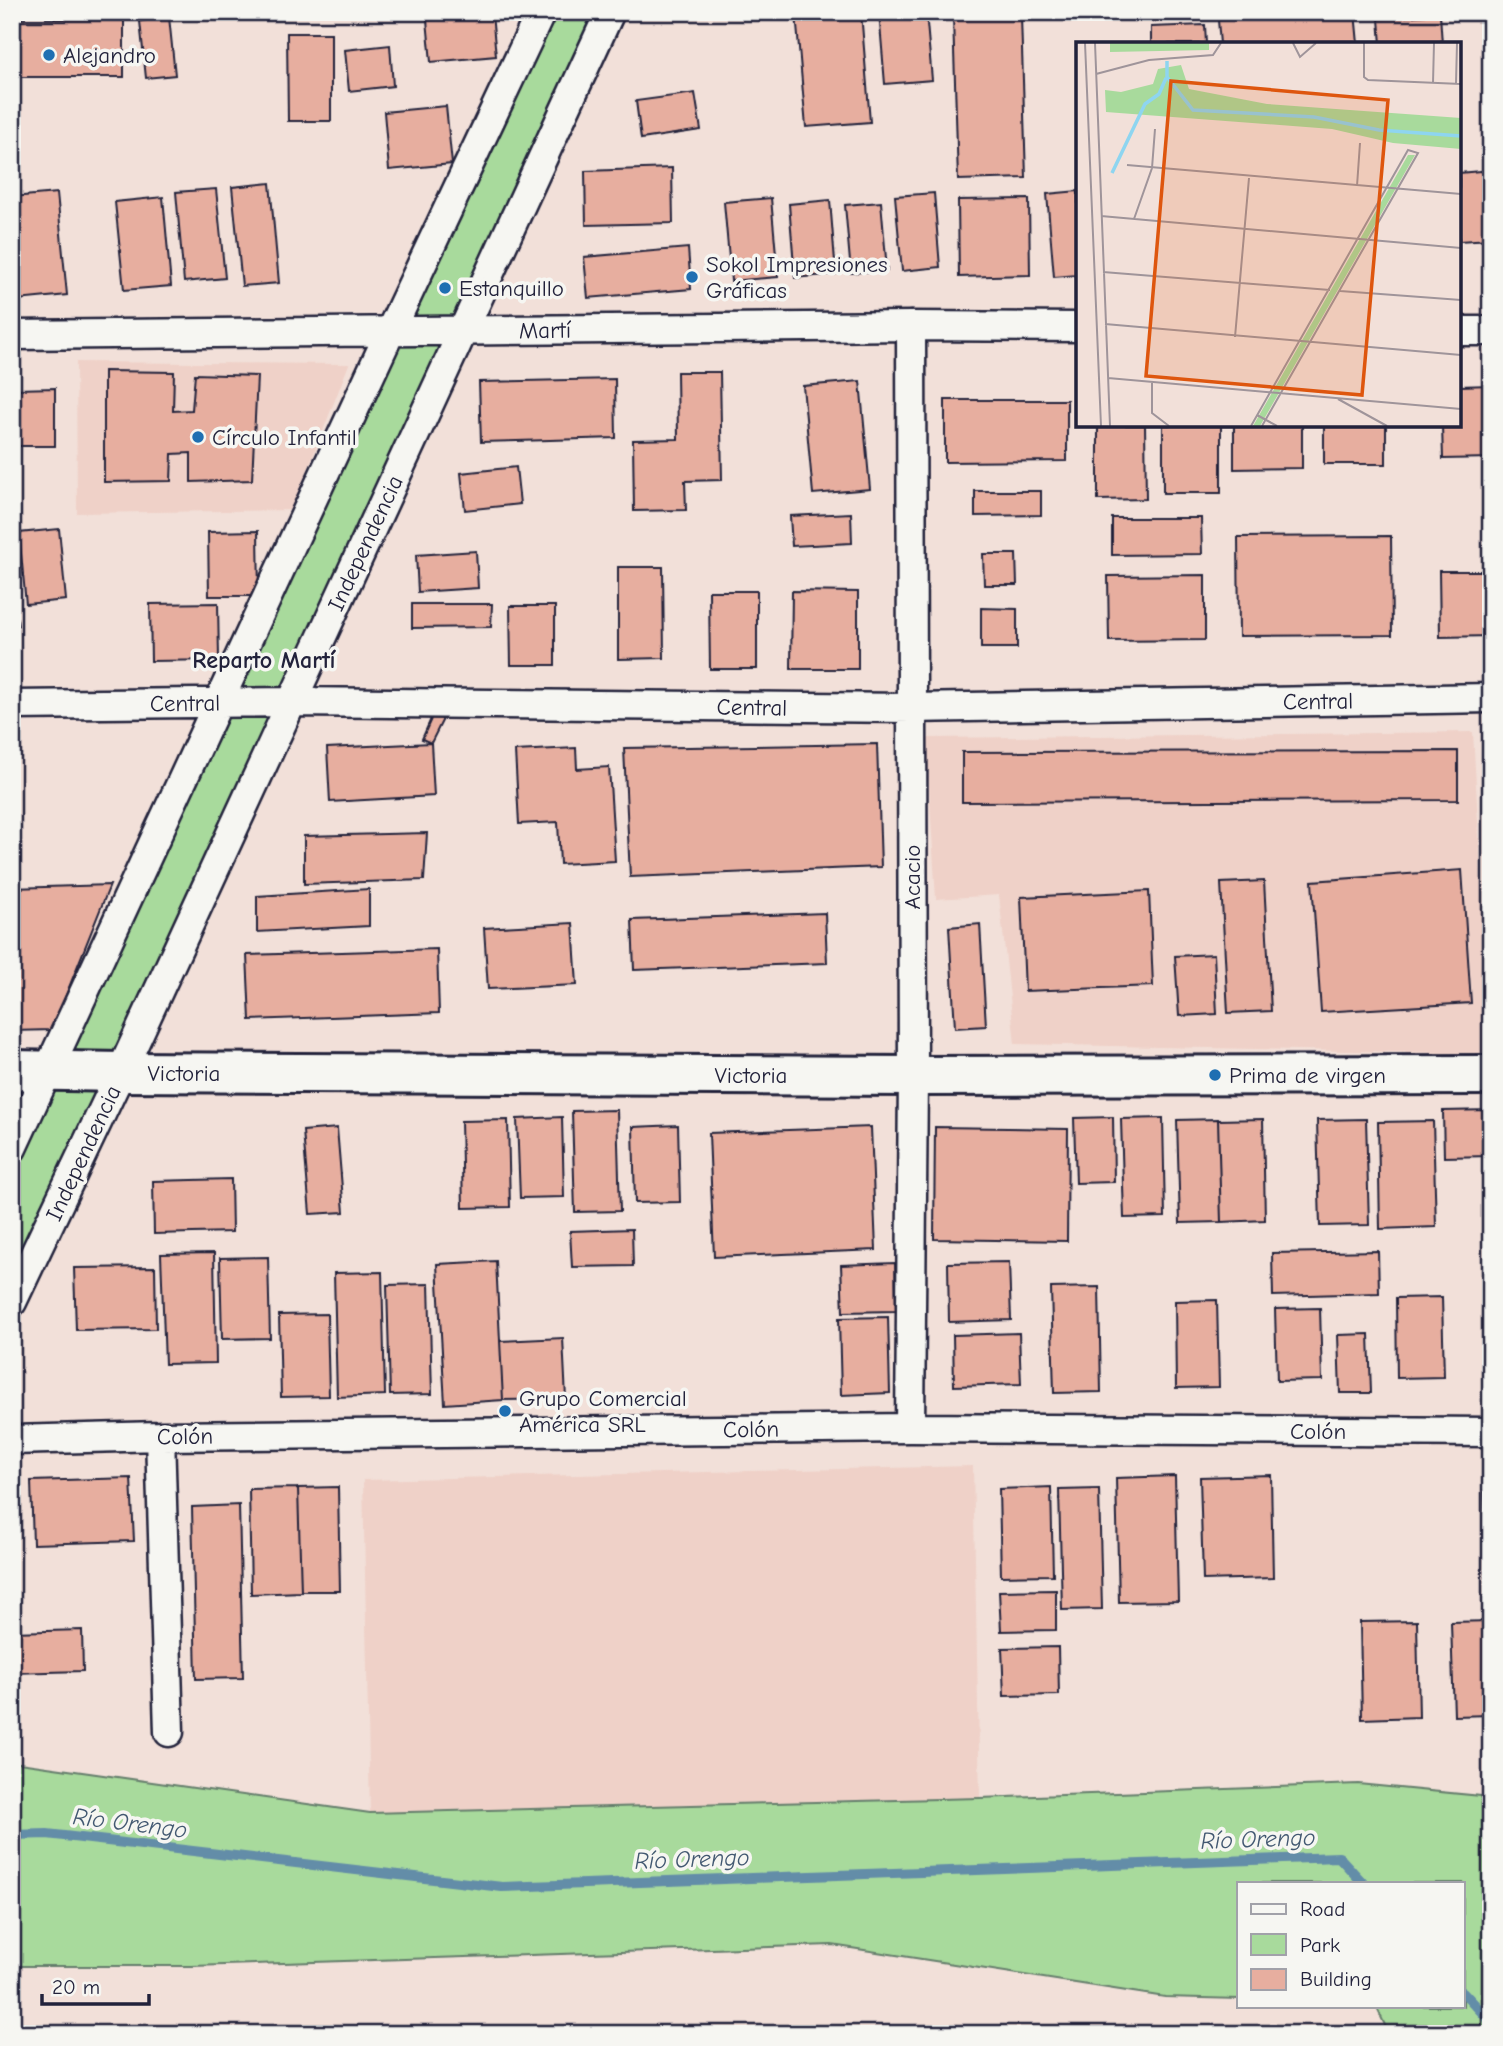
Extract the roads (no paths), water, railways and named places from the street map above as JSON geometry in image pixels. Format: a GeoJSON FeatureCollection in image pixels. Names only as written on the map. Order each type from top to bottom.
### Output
{"type":"FeatureCollection","features":[{"type":"Feature","properties":{"kind":"street"},"geometry":{"type":"LineString","coordinates":[[12,1148],[30,1069],[220,703],[390,332],[541,12]]}},
{"type":"Feature","properties":{"kind":"street","name":"Independencia"},"geometry":{"type":"LineString","coordinates":[[12,1302],[121,1072],[610,12]]}},
{"type":"Feature","properties":{"kind":"street","name":"Martí"},"geometry":{"type":"LineString","coordinates":[[12,335],[911,326],[1076,327]]}},
{"type":"Feature","properties":{"kind":"street","name":"Acacio"},"geometry":{"type":"LineString","coordinates":[[910,1427],[913,1076],[911,326]]}},
{"type":"Feature","properties":{"kind":"street"},"geometry":{"type":"LineString","coordinates":[[1461,331],[1491,331]]}},
{"type":"Feature","properties":{"kind":"street","name":"Central"},"geometry":{"type":"LineString","coordinates":[[12,705],[292,702],[911,708],[1491,698]]}},
{"type":"Feature","properties":{"kind":"street","name":"Victoria"},"geometry":{"type":"LineString","coordinates":[[30,1069],[121,1072],[913,1076],[1491,1074]]}},
{"type":"Feature","properties":{"kind":"street","name":"Colón"},"geometry":{"type":"LineString","coordinates":[[12,1440],[910,1427],[1491,1432]]}},
{"type":"Feature","properties":{"kind":"street"},"geometry":{"type":"LineString","coordinates":[[160,1436],[169,1732]]}},
{"type":"Feature","properties":{"kind":"waterway","name":"Río Orengo"},"geometry":{"type":"LineString","coordinates":[[12,1835],[47,1834],[502,1887],[1339,1857],[1362,1882]]}},
{"type":"Feature","properties":{"kind":"waterway","name":"Río Orengo"},"geometry":{"type":"LineString","coordinates":[[1464,1993],[1491,2022]]}},
{"type":"Feature","properties":{"kind":"place","name":"Alejandro"},"geometry":{"type":"Point","coordinates":[49,55]}},
{"type":"Feature","properties":{"kind":"place","name":"Sokol Impresiones Gráficas"},"geometry":{"type":"Point","coordinates":[692,277]}},
{"type":"Feature","properties":{"kind":"place","name":"Estanquillo"},"geometry":{"type":"Point","coordinates":[445,288]}},
{"type":"Feature","properties":{"kind":"place","name":"Círculo Infantil"},"geometry":{"type":"Point","coordinates":[198,437]}},
{"type":"Feature","properties":{"kind":"place","name":"Prima de virgen"},"geometry":{"type":"Point","coordinates":[1215,1075]}},
{"type":"Feature","properties":{"kind":"place","name":"Grupo Comercial América SRL"},"geometry":{"type":"Point","coordinates":[505,1411]}},
{"type":"Feature","properties":{"kind":"district","name":"Reparto Martí"},"geometry":{"type":"Point","coordinates":[264,660]}}]}
